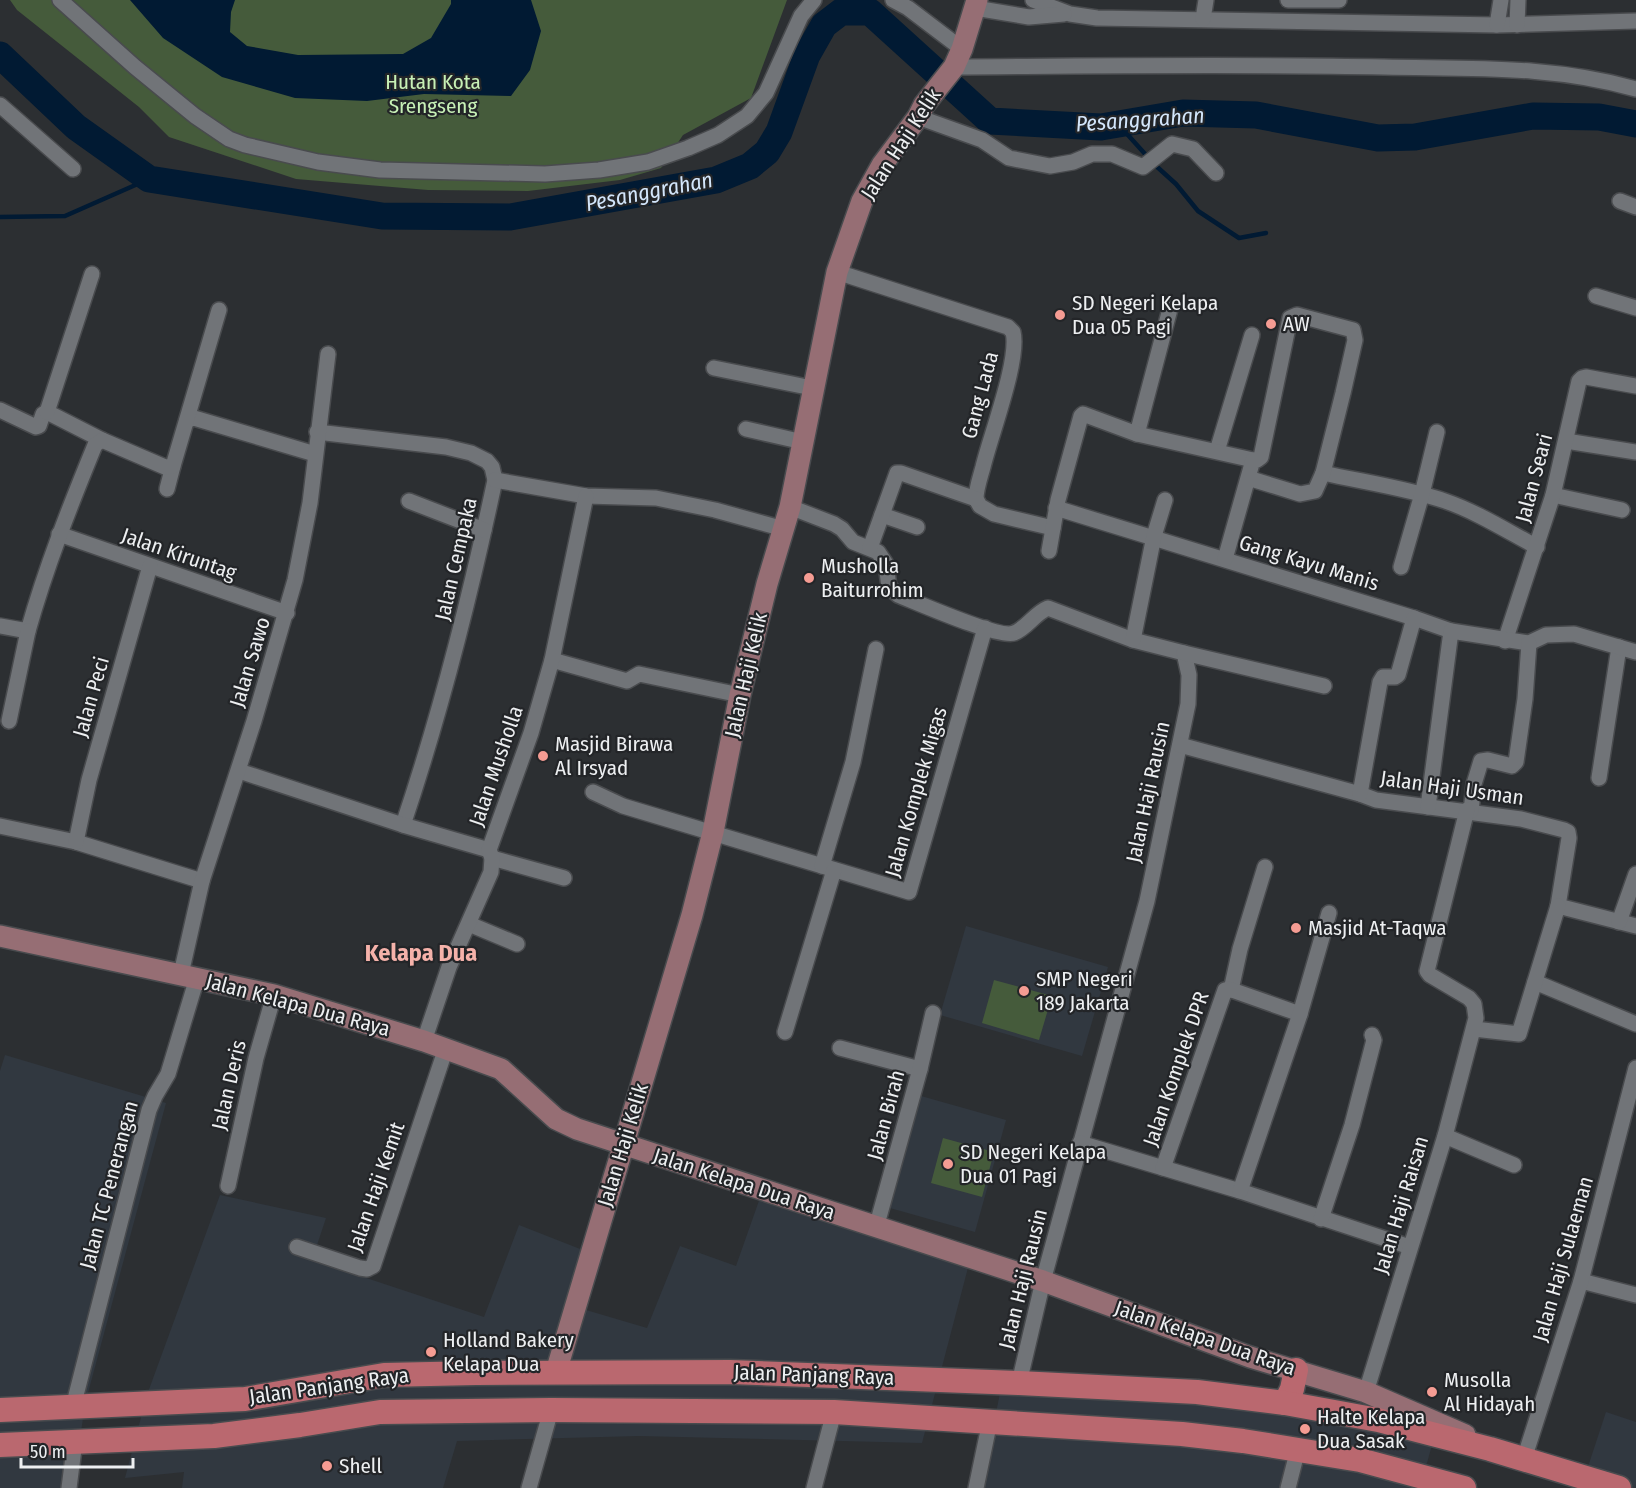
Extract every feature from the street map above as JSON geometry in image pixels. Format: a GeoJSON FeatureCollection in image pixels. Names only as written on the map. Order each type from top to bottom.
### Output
{"type":"FeatureCollection","features":[{"type":"Feature","properties":{"kind":"main road"},"geometry":{"type":"LineString","coordinates":[[1285,1403],[1292,1389],[1296,1370]]}},
{"type":"Feature","properties":{"kind":"main road","name":"Jalan Panjang Raya"},"geometry":{"type":"LineString","coordinates":[[0,1410],[245,1399],[384,1375],[730,1372],[1019,1383],[1197,1392],[1285,1403],[1378,1420],[1490,1449],[1619,1488]]}},
{"type":"Feature","properties":{"kind":"main road","name":"Jalan Panjang Raya"},"geometry":{"type":"LineString","coordinates":[[0,1445],[214,1436],[380,1412],[551,1410],[834,1412],[1182,1434],[1298,1449],[1360,1460],[1459,1487]]}},
{"type":"Feature","properties":{"kind":"street"},"geometry":{"type":"LineString","coordinates":[[60,0],[66,8],[195,116],[229,139],[245,145],[318,162],[380,170],[545,174],[599,170],[648,162],[718,135],[747,116],[766,93],[801,16],[814,0]]}},
{"type":"Feature","properties":{"kind":"street"},"geometry":{"type":"LineString","coordinates":[[893,0],[908,8],[955,63],[1246,64],[1534,70],[1604,80],[1636,89]]}},
{"type":"Feature","properties":{"kind":"street"},"geometry":{"type":"LineString","coordinates":[[1033,0],[1070,14],[1097,18],[1497,25],[1636,21]]}},
{"type":"Feature","properties":{"kind":"street"},"geometry":{"type":"LineString","coordinates":[[1203,19],[1206,0]]}},
{"type":"Feature","properties":{"kind":"street"},"geometry":{"type":"LineString","coordinates":[[1287,0],[1339,0]]}},
{"type":"Feature","properties":{"kind":"street"},"geometry":{"type":"LineString","coordinates":[[1497,25],[1501,0]]}},
{"type":"Feature","properties":{"kind":"street"},"geometry":{"type":"LineString","coordinates":[[1517,25],[1518,0]]}},
{"type":"Feature","properties":{"kind":"street"},"geometry":{"type":"LineString","coordinates":[[976,4],[1029,17],[1070,14]]}},
{"type":"Feature","properties":{"kind":"street","name":"Jalan Haji Kelik"},"geometry":{"type":"LineString","coordinates":[[556,1372],[692,915],[713,832],[740,695],[767,584],[790,507],[837,272],[862,201],[882,165],[955,63],[976,4]]}},
{"type":"Feature","properties":{"kind":"street"},"geometry":{"type":"LineString","coordinates":[[0,105],[73,169]]}},
{"type":"Feature","properties":{"kind":"street"},"geometry":{"type":"LineString","coordinates":[[921,111],[982,140],[1009,158],[1050,166],[1073,162],[1092,154],[1112,154],[1143,167],[1172,144],[1193,149],[1216,172]]}},
{"type":"Feature","properties":{"kind":"street"},"geometry":{"type":"LineString","coordinates":[[1620,201],[1636,207]]}},
{"type":"Feature","properties":{"kind":"street","name":"Gang Lada"},"geometry":{"type":"LineString","coordinates":[[837,272],[1008,327],[1014,332],[1015,347],[1008,380],[976,499]]}},
{"type":"Feature","properties":{"kind":"street"},"geometry":{"type":"LineString","coordinates":[[0,410],[36,427],[39,426],[46,412],[92,274]]}},
{"type":"Feature","properties":{"kind":"street"},"geometry":{"type":"LineString","coordinates":[[1596,296],[1636,308]]}},
{"type":"Feature","properties":{"kind":"street"},"geometry":{"type":"LineString","coordinates":[[1137,434],[1170,309]]}},
{"type":"Feature","properties":{"kind":"street"},"geometry":{"type":"LineString","coordinates":[[167,489],[219,310]]}},
{"type":"Feature","properties":{"kind":"street"},"geometry":{"type":"LineString","coordinates":[[1049,552],[1056,508],[1081,416],[1085,414],[1137,434],[1257,460],[1261,457],[1290,318],[1297,315],[1350,329],[1355,333],[1355,340],[1323,473],[1315,491],[1306,494],[1248,478]]}},
{"type":"Feature","properties":{"kind":"street"},"geometry":{"type":"LineString","coordinates":[[1217,451],[1252,335]]}},
{"type":"Feature","properties":{"kind":"street","name":"Jalan Sawo"},"geometry":{"type":"LineString","coordinates":[[189,976],[202,881],[239,771],[286,613],[306,527],[328,354]]}},
{"type":"Feature","properties":{"kind":"street"},"geometry":{"type":"LineString","coordinates":[[714,368],[812,388]]}},
{"type":"Feature","properties":{"kind":"street","name":"Jalan Seari"},"geometry":{"type":"LineString","coordinates":[[1505,641],[1553,495],[1579,381],[1582,378],[1636,386]]}},
{"type":"Feature","properties":{"kind":"street"},"geometry":{"type":"LineString","coordinates":[[46,412],[102,440],[165,467],[173,466]]}},
{"type":"Feature","properties":{"kind":"street"},"geometry":{"type":"LineString","coordinates":[[187,420],[194,418],[315,454]]}},
{"type":"Feature","properties":{"kind":"street"},"geometry":{"type":"LineString","coordinates":[[746,429],[802,442]]}},
{"type":"Feature","properties":{"kind":"street"},"geometry":{"type":"LineString","coordinates":[[317,432],[446,447],[471,453],[487,461],[492,467],[495,480]]}},
{"type":"Feature","properties":{"kind":"street"},"geometry":{"type":"LineString","coordinates":[[1401,567],[1437,432]]}},
{"type":"Feature","properties":{"kind":"street"},"geometry":{"type":"LineString","coordinates":[[9,721],[28,631],[41,583],[58,534],[95,445],[102,440]]}},
{"type":"Feature","properties":{"kind":"street"},"geometry":{"type":"LineString","coordinates":[[1566,441],[1636,452]]}},
{"type":"Feature","properties":{"kind":"street"},"geometry":{"type":"LineString","coordinates":[[1225,559],[1253,460]]}},
{"type":"Feature","properties":{"kind":"street"},"geometry":{"type":"LineString","coordinates":[[870,548],[899,472],[976,499],[980,506],[994,514],[1053,528]]}},
{"type":"Feature","properties":{"kind":"street"},"geometry":{"type":"LineString","coordinates":[[1323,473],[1422,494],[1475,513],[1537,547]]}},
{"type":"Feature","properties":{"kind":"street","name":"Jalan Cempaka"},"geometry":{"type":"LineString","coordinates":[[403,825],[433,734],[460,633],[495,480],[586,496],[656,498],[715,510],[784,529]]}},
{"type":"Feature","properties":{"kind":"street"},"geometry":{"type":"LineString","coordinates":[[1553,495],[1622,510]]}},
{"type":"Feature","properties":{"kind":"street","name":"Jalan Musholla"},"geometry":{"type":"LineString","coordinates":[[424,1041],[449,967],[491,872],[491,854],[531,733],[552,660],[586,496]]}},
{"type":"Feature","properties":{"kind":"street"},"geometry":{"type":"LineString","coordinates":[[1133,640],[1154,536],[1165,500]]}},
{"type":"Feature","properties":{"kind":"street"},"geometry":{"type":"LineString","coordinates":[[409,501],[484,530]]}},
{"type":"Feature","properties":{"kind":"street"},"geometry":{"type":"LineString","coordinates":[[790,507],[834,524],[842,529],[853,542],[878,552],[886,564],[889,587],[892,592],[985,628],[1012,634],[1048,608],[1133,640],[1324,686]]}},
{"type":"Feature","properties":{"kind":"street","name":"Gang Kayu Manis"},"geometry":{"type":"LineString","coordinates":[[1056,508],[1154,536],[1414,618],[1451,632],[1505,641]]}},
{"type":"Feature","properties":{"kind":"street"},"geometry":{"type":"LineString","coordinates":[[882,515],[917,527]]}},
{"type":"Feature","properties":{"kind":"street","name":"Jalan Kiruntag"},"geometry":{"type":"LineString","coordinates":[[58,534],[286,613]]}},
{"type":"Feature","properties":{"kind":"street","name":"Jalan Peci"},"geometry":{"type":"LineString","coordinates":[[75,842],[89,780],[150,566]]}},
{"type":"Feature","properties":{"kind":"street"},"geometry":{"type":"LineString","coordinates":[[1360,794],[1380,682],[1383,677],[1398,675],[1414,618]]}},
{"type":"Feature","properties":{"kind":"street"},"geometry":{"type":"LineString","coordinates":[[0,626],[28,631]]}},
{"type":"Feature","properties":{"kind":"street","name":"Jalan Komplek Migas"},"geometry":{"type":"LineString","coordinates":[[593,792],[622,806],[906,892],[911,889],[985,628]]}},
{"type":"Feature","properties":{"kind":"street"},"geometry":{"type":"LineString","coordinates":[[1428,807],[1451,632]]}},
{"type":"Feature","properties":{"kind":"street"},"geometry":{"type":"LineString","coordinates":[[1505,641],[1529,643],[1546,635],[1574,634],[1636,652]]}},
{"type":"Feature","properties":{"kind":"street"},"geometry":{"type":"LineString","coordinates":[[1469,811],[1481,761],[1488,760],[1512,766],[1516,762],[1525,699],[1529,643]]}},
{"type":"Feature","properties":{"kind":"street"},"geometry":{"type":"LineString","coordinates":[[1599,778],[1619,647]]}},
{"type":"Feature","properties":{"kind":"street"},"geometry":{"type":"LineString","coordinates":[[785,1032],[854,762],[876,649]]}},
{"type":"Feature","properties":{"kind":"street","name":"Jalan Haji Rausin"},"geometry":{"type":"LineString","coordinates":[[1019,1383],[1043,1281],[1147,902],[1180,745],[1190,682],[1184,653]]}},
{"type":"Feature","properties":{"kind":"street"},"geometry":{"type":"LineString","coordinates":[[552,660],[627,681],[639,674],[740,695]]}},
{"type":"Feature","properties":{"kind":"street","name":"Jalan Haji Usman"},"geometry":{"type":"LineString","coordinates":[[1180,745],[1376,800],[1469,811],[1561,828],[1568,832],[1569,838],[1558,906]]}},
{"type":"Feature","properties":{"kind":"street"},"geometry":{"type":"LineString","coordinates":[[239,771],[564,878]]}},
{"type":"Feature","properties":{"kind":"street","name":"Jalan Haji Raisan"},"geometry":{"type":"LineString","coordinates":[[1366,1392],[1445,1136],[1474,1029],[1476,1017],[1472,1000],[1430,975],[1427,968],[1469,811]]}},
{"type":"Feature","properties":{"kind":"street"},"geometry":{"type":"LineString","coordinates":[[0,826],[75,842],[202,881]]}},
{"type":"Feature","properties":{"kind":"street"},"geometry":{"type":"LineString","coordinates":[[1231,990],[1240,949],[1266,867]]}},
{"type":"Feature","properties":{"kind":"street"},"geometry":{"type":"LineString","coordinates":[[1619,922],[1636,874]]}},
{"type":"Feature","properties":{"kind":"street"},"geometry":{"type":"LineString","coordinates":[[1474,1029],[1519,1034],[1558,906],[1636,926]]}},
{"type":"Feature","properties":{"kind":"street"},"geometry":{"type":"LineString","coordinates":[[1240,1191],[1300,1014],[1329,913]]}},
{"type":"Feature","properties":{"kind":"street"},"geometry":{"type":"LineString","coordinates":[[469,924],[517,944]]}},
{"type":"Feature","properties":{"kind":"street","name":"Jalan Kelapa Dua Raya"},"geometry":{"type":"LineString","coordinates":[[0,936],[274,995],[446,1048],[501,1069],[556,1119],[567,1125],[1043,1281],[1250,1357],[1366,1392],[1464,1435],[1490,1449]]}},
{"type":"Feature","properties":{"kind":"street","name":"Jalan TC Penerangan"},"geometry":{"type":"LineString","coordinates":[[73,1407],[149,1110],[168,1074],[189,976]]}},
{"type":"Feature","properties":{"kind":"street"},"geometry":{"type":"LineString","coordinates":[[1535,982],[1636,1024]]}},
{"type":"Feature","properties":{"kind":"street","name":"Jalan Komplek DPR"},"geometry":{"type":"LineString","coordinates":[[1164,1168],[1223,992],[1226,989],[1231,990],[1300,1014]]}},
{"type":"Feature","properties":{"kind":"street","name":"Jalan Deris"},"geometry":{"type":"LineString","coordinates":[[228,1185],[256,1058],[274,995]]}},
{"type":"Feature","properties":{"kind":"street","name":"Jalan Birah"},"geometry":{"type":"LineString","coordinates":[[876,1228],[933,1013]]}},
{"type":"Feature","properties":{"kind":"street"},"geometry":{"type":"LineString","coordinates":[[1321,1219],[1354,1116],[1372,1048],[1374,1037],[1372,1035]]}},
{"type":"Feature","properties":{"kind":"street","name":"Jalan Haji Kemit"},"geometry":{"type":"LineString","coordinates":[[297,1247],[360,1268],[367,1269],[373,1266],[446,1048]]}},
{"type":"Feature","properties":{"kind":"street"},"geometry":{"type":"LineString","coordinates":[[840,1048],[920,1069]]}},
{"type":"Feature","properties":{"kind":"street","name":"Jalan Haji Sulaeman"},"geometry":{"type":"LineString","coordinates":[[1524,1459],[1581,1281],[1636,1068]]}},
{"type":"Feature","properties":{"kind":"street"},"geometry":{"type":"LineString","coordinates":[[1445,1136],[1514,1165]]}},
{"type":"Feature","properties":{"kind":"street","name":"Jalan Komplek DPR"},"geometry":{"type":"LineString","coordinates":[[1080,1143],[1240,1191],[1410,1247]]}},
{"type":"Feature","properties":{"kind":"street"},"geometry":{"type":"LineString","coordinates":[[1581,1281],[1636,1295]]}},
{"type":"Feature","properties":{"kind":"street"},"geometry":{"type":"LineString","coordinates":[[529,1488],[551,1410]]}},
{"type":"Feature","properties":{"kind":"street"},"geometry":{"type":"LineString","coordinates":[[814,1488],[834,1412]]}},
{"type":"Feature","properties":{"kind":"street"},"geometry":{"type":"LineString","coordinates":[[976,1488],[990,1421]]}},
{"type":"Feature","properties":{"kind":"street"},"geometry":{"type":"LineString","coordinates":[[69,1488],[75,1441]]}},
{"type":"Feature","properties":{"kind":"street"},"geometry":{"type":"LineString","coordinates":[[1288,1488],[1298,1449]]}},
{"type":"Feature","properties":{"kind":"shaded area","name":"SMP Negeri 189 Jakarta"},"geometry":{"type":"Polygon","coordinates":[[[966,926],[1108,967],[1082,1056],[940,1015],[966,926]]]}},
{"type":"Feature","properties":{"kind":"shaded area"},"geometry":{"type":"Polygon","coordinates":[[[5,1055],[166,1103],[85,1404],[73,1488],[0,1488],[0,1071],[5,1055]]]}},
{"type":"Feature","properties":{"kind":"shaded area","name":"SD Negeri Kelapa Dua 01 Pagi"},"geometry":{"type":"Polygon","coordinates":[[[921,1096],[1006,1120],[975,1232],[890,1208],[921,1096]]]}},
{"type":"Feature","properties":{"kind":"shaded area"},"geometry":{"type":"Polygon","coordinates":[[[220,1195],[326,1218],[312,1260],[484,1317],[519,1225],[603,1258],[586,1310],[647,1328],[680,1246],[736,1266],[761,1195],[970,1260],[922,1443],[639,1436],[457,1441],[443,1488],[182,1488],[184,1472],[125,1478],[147,1395],[220,1195]]]}},
{"type":"Feature","properties":{"kind":"shaded area"},"geometry":{"type":"Polygon","coordinates":[[[1004,1373],[1437,1427],[1420,1488],[981,1488],[1004,1373]]]}},
{"type":"Feature","properties":{"kind":"shaded area"},"geometry":{"type":"Polygon","coordinates":[[[1606,1412],[1636,1422],[1636,1488],[1581,1488],[1606,1412]]]}},
{"type":"Feature","properties":{"kind":"green space","name":"Hutan Kota Srengseng"},"geometry":{"type":"Polygon","coordinates":[[[10,0],[787,0],[751,98],[683,135],[661,168],[620,180],[528,191],[428,190],[296,179],[169,137],[139,107],[17,10],[10,0]]]}},
{"type":"Feature","properties":{"kind":"green space"},"geometry":{"type":"Polygon","coordinates":[[[994,980],[1052,996],[1039,1040],[982,1023],[994,980]]]}},
{"type":"Feature","properties":{"kind":"green space"},"geometry":{"type":"Polygon","coordinates":[[[943,1138],[994,1152],[982,1197],[931,1183],[943,1138]]]}},
{"type":"Feature","properties":{"kind":"water"},"geometry":{"type":"Polygon","coordinates":[[[130,0],[235,0],[231,12],[230,32],[247,46],[298,55],[403,54],[431,38],[451,4],[451,0],[531,0],[541,31],[530,70],[511,96],[424,94],[367,101],[295,98],[222,77],[163,38],[130,0]]]}},
{"type":"Feature","properties":{"kind":"waterway","name":"Pesanggrahan"},"geometry":{"type":"LineString","coordinates":[[0,55],[76,127],[149,179],[382,216],[510,217],[716,180],[750,166],[767,152],[779,132],[807,55],[824,25],[841,12],[870,12],[990,121],[1101,127],[1183,113],[1256,115],[1378,138],[1415,137],[1533,116],[1599,117],[1636,124]]}},
{"type":"Feature","properties":{"kind":"waterway"},"geometry":{"type":"LineString","coordinates":[[1118,124],[1155,165],[1176,184],[1198,211],[1239,238],[1266,233]]}},
{"type":"Feature","properties":{"kind":"waterway"},"geometry":{"type":"LineString","coordinates":[[0,217],[65,216],[149,179]]}},
{"type":"Feature","properties":{"kind":"place","name":"SD Negeri Kelapa Dua 05 Pagi"},"geometry":{"type":"Point","coordinates":[1060,315]}},
{"type":"Feature","properties":{"kind":"place","name":"AW"},"geometry":{"type":"Point","coordinates":[1271,324]}},
{"type":"Feature","properties":{"kind":"place","name":"Musholla Baiturrohim"},"geometry":{"type":"Point","coordinates":[809,578]}},
{"type":"Feature","properties":{"kind":"place","name":"Masjid Birawa Al Irsyad"},"geometry":{"type":"Point","coordinates":[543,756]}},
{"type":"Feature","properties":{"kind":"place","name":"Masjid At-Taqwa"},"geometry":{"type":"Point","coordinates":[1296,928]}},
{"type":"Feature","properties":{"kind":"place","name":"SMP Negeri 189 Jakarta"},"geometry":{"type":"Point","coordinates":[1024,991]}},
{"type":"Feature","properties":{"kind":"place","name":"SD Negeri Kelapa Dua 01 Pagi"},"geometry":{"type":"Point","coordinates":[948,1164]}},
{"type":"Feature","properties":{"kind":"place","name":"Holland Bakery Kelapa Dua"},"geometry":{"type":"Point","coordinates":[431,1352]}},
{"type":"Feature","properties":{"kind":"place","name":"Musolla Al Hidayah"},"geometry":{"type":"Point","coordinates":[1432,1392]}},
{"type":"Feature","properties":{"kind":"place","name":"Halte Kelapa Dua Sasak"},"geometry":{"type":"Point","coordinates":[1305,1429]}},
{"type":"Feature","properties":{"kind":"place","name":"Shell"},"geometry":{"type":"Point","coordinates":[327,1466]}},
{"type":"Feature","properties":{"kind":"district","name":"Kelapa Dua"},"geometry":{"type":"Point","coordinates":[421,953]}}]}
